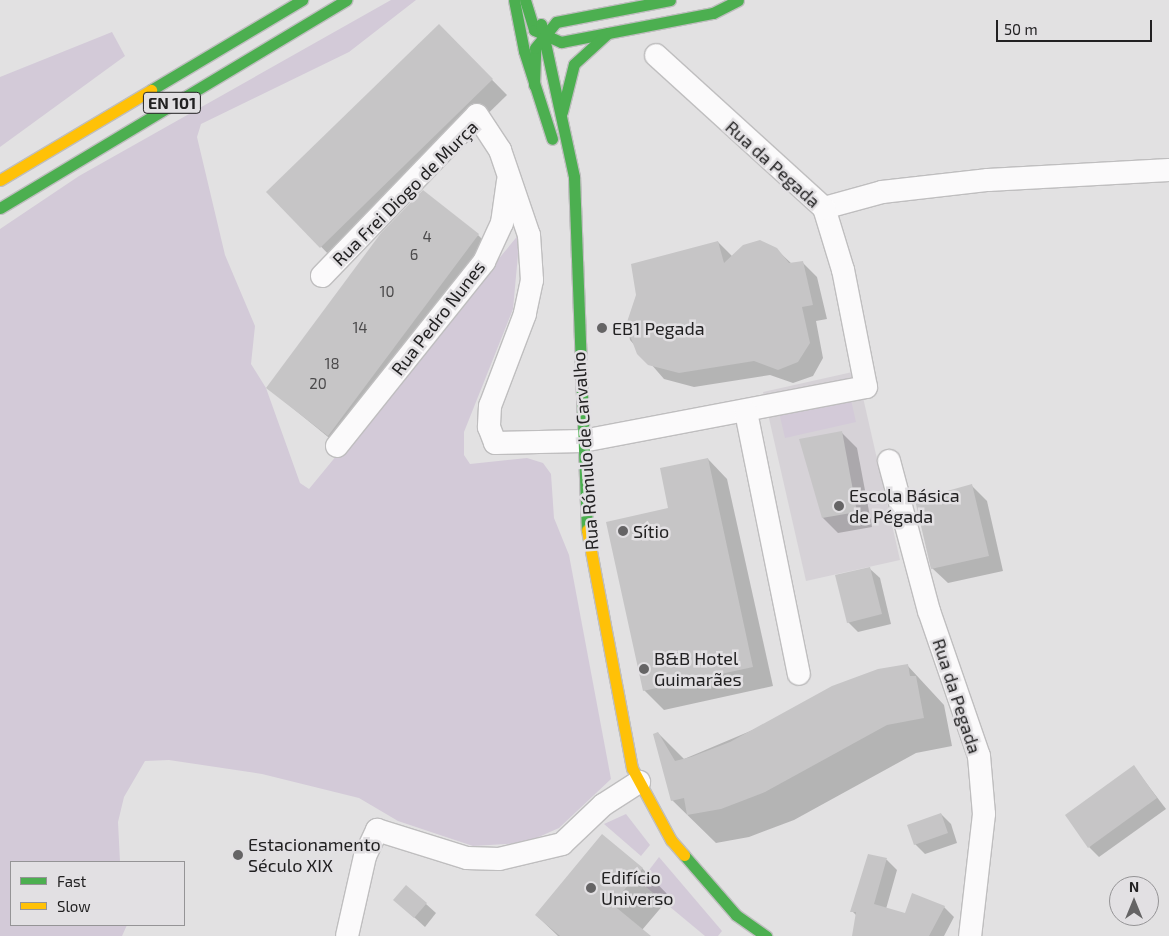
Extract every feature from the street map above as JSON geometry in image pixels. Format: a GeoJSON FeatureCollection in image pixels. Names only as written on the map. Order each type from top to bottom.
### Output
{"type":"FeatureCollection","features":[{"type":"Feature","properties":{"kind":"main road","name":"EN 101"},"geometry":{"type":"LineString","coordinates":[[0,180],[302,0]]}},
{"type":"Feature","properties":{"kind":"main road","name":"EN 101"},"geometry":{"type":"LineString","coordinates":[[0,208],[346,0]]}},
{"type":"Feature","properties":{"kind":"main road","name":"Rua Rómulo de Carvalho"},"geometry":{"type":"LineString","coordinates":[[514,0],[534,85],[557,155],[573,236]]}},
{"type":"Feature","properties":{"kind":"main road"},"geometry":{"type":"LineString","coordinates":[[525,0],[529,21],[542,36],[561,42],[713,13],[738,0]]}},
{"type":"Feature","properties":{"kind":"main road","name":"Rua Rómulo de Carvalho"},"geometry":{"type":"LineString","coordinates":[[538,0],[542,36],[562,112],[574,177],[573,236],[587,531],[632,768],[670,840],[736,915],[766,936]]}},
{"type":"Feature","properties":{"kind":"main road"},"geometry":{"type":"LineString","coordinates":[[534,85],[532,62],[542,36],[556,22],[670,0]]}},
{"type":"Feature","properties":{"kind":"main road"},"geometry":{"type":"LineString","coordinates":[[574,3],[607,12]]}},
{"type":"Feature","properties":{"kind":"main road"},"geometry":{"type":"LineString","coordinates":[[562,112],[574,64],[609,33]]}},
{"type":"Feature","properties":{"kind":"street","name":"Rua da Pegada"},"geometry":{"type":"LineString","coordinates":[[656,55],[824,208],[843,270],[866,386],[746,412]]}},
{"type":"Feature","properties":{"kind":"street","name":"Rua Frei Diogo de Murça"},"geometry":{"type":"LineString","coordinates":[[322,276],[478,115],[500,150],[529,236],[532,280],[525,314],[490,406],[489,427],[495,443],[583,441]]}},
{"type":"Feature","properties":{"kind":"street"},"geometry":{"type":"LineString","coordinates":[[824,208],[882,192],[988,180],[1169,170]]}},
{"type":"Feature","properties":{"kind":"street","name":"Rua Pedro Nunes"},"geometry":{"type":"LineString","coordinates":[[337,446],[484,262],[502,223],[508,175]]}},
{"type":"Feature","properties":{"kind":"street"},"geometry":{"type":"LineString","coordinates":[[583,441],[746,412],[799,674]]}},
{"type":"Feature","properties":{"kind":"street","name":"Rua da Pegada"},"geometry":{"type":"LineString","coordinates":[[890,460],[929,611],[979,756],[984,814],[970,936]]}},
{"type":"Feature","properties":{"kind":"street"},"geometry":{"type":"LineString","coordinates":[[347,936],[365,856],[377,830],[467,858],[499,859],[562,844],[603,805],[639,782]]}},
{"type":"Feature","properties":{"kind":"shaded area"},"geometry":{"type":"Polygon","coordinates":[[[391,0],[416,0],[349,52],[201,124],[197,137],[225,255],[255,326],[251,364],[266,388],[300,483],[309,489],[520,233],[513,309],[464,432],[464,455],[470,464],[527,458],[543,463],[551,474],[554,518],[569,555],[611,779],[559,828],[525,843],[473,846],[398,821],[359,798],[262,774],[169,760],[145,761],[124,797],[118,822],[120,861],[10,861],[10,926],[127,926],[122,936],[0,936],[0,229],[79,176],[391,0]]]}},
{"type":"Feature","properties":{"kind":"shaded area"},"geometry":{"type":"Polygon","coordinates":[[[112,32],[125,56],[0,147],[0,77],[112,32]]]}},
{"type":"Feature","properties":{"kind":"shaded area","name":"Escola Básica de Pégada"},"geometry":{"type":"Polygon","coordinates":[[[857,371],[900,560],[806,581],[763,392],[857,371]]]}},
{"type":"Feature","properties":{"kind":"shaded area"},"geometry":{"type":"Polygon","coordinates":[[[846,378],[856,422],[785,438],[775,395],[846,378]]]}},
{"type":"Feature","properties":{"kind":"shaded area"},"geometry":{"type":"Polygon","coordinates":[[[626,814],[650,845],[641,856],[604,824],[626,814]]]}},
{"type":"Feature","properties":{"kind":"shaded area"},"geometry":{"type":"Polygon","coordinates":[[[659,857],[722,931],[718,936],[705,936],[640,882],[659,857]]]}},
{"type":"Feature","properties":{"kind":"building"},"geometry":{"type":"Polygon","coordinates":[[[439,24],[493,79],[320,248],[266,192],[439,24]]]}},
{"type":"Feature","properties":{"kind":"building"},"geometry":{"type":"Polygon","coordinates":[[[423,190],[479,234],[328,436],[266,388],[381,233],[423,190]]]}},
{"type":"Feature","properties":{"kind":"building"},"geometry":{"type":"Polygon","coordinates":[[[760,240],[777,248],[789,263],[803,261],[813,305],[802,307],[810,343],[798,362],[778,370],[754,361],[679,373],[648,365],[637,354],[626,325],[636,295],[631,264],[718,241],[724,263],[743,245],[760,240]]]}},
{"type":"Feature","properties":{"kind":"building"},"geometry":{"type":"Polygon","coordinates":[[[842,431],[857,512],[822,518],[799,439],[842,431]]]}},
{"type":"Feature","properties":{"kind":"building"},"geometry":{"type":"Polygon","coordinates":[[[708,458],[753,667],[643,691],[606,522],[668,508],[660,468],[708,458]]]}},
{"type":"Feature","properties":{"kind":"building"},"geometry":{"type":"Polygon","coordinates":[[[972,484],[989,556],[931,569],[915,500],[972,484]]]}},
{"type":"Feature","properties":{"kind":"building"},"geometry":{"type":"Polygon","coordinates":[[[870,567],[882,614],[847,623],[835,575],[870,567]]]}},
{"type":"Feature","properties":{"kind":"building"},"geometry":{"type":"Polygon","coordinates":[[[908,664],[910,676],[916,676],[924,718],[887,725],[765,792],[721,809],[687,815],[684,798],[671,801],[653,734],[658,732],[675,761],[691,757],[730,742],[832,686],[878,669],[908,664]]]}},
{"type":"Feature","properties":{"kind":"building"},"geometry":{"type":"Polygon","coordinates":[[[1134,765],[1157,798],[1088,848],[1065,815],[1134,765]]]}},
{"type":"Feature","properties":{"kind":"building"},"geometry":{"type":"Polygon","coordinates":[[[941,813],[948,833],[914,845],[907,825],[941,813]]]}},
{"type":"Feature","properties":{"kind":"building","name":"Edifício Universo"},"geometry":{"type":"Polygon","coordinates":[[[602,834],[643,868],[612,904],[651,936],[560,936],[535,915],[602,834]]]}},
{"type":"Feature","properties":{"kind":"building"},"geometry":{"type":"Polygon","coordinates":[[[868,854],[887,858],[874,904],[905,913],[912,893],[945,906],[929,936],[852,936],[856,912],[850,912],[868,854]]]}},
{"type":"Feature","properties":{"kind":"building"},"geometry":{"type":"Polygon","coordinates":[[[406,885],[427,903],[414,918],[393,900],[406,885]]]}},
{"type":"Feature","properties":{"kind":"traffic: fast"},"geometry":{"type":"LineString","coordinates":[[151,90],[302,0]]}},
{"type":"Feature","properties":{"kind":"traffic: fast"},"geometry":{"type":"LineString","coordinates":[[0,208],[346,0]]}},
{"type":"Feature","properties":{"kind":"traffic: fast"},"geometry":{"type":"LineString","coordinates":[[514,0],[524,51],[552,139]]}},
{"type":"Feature","properties":{"kind":"traffic: fast"},"geometry":{"type":"LineString","coordinates":[[525,0],[534,30],[561,42],[713,13],[738,0]]}},
{"type":"Feature","properties":{"kind":"traffic: fast"},"geometry":{"type":"LineString","coordinates":[[534,85],[535,48],[556,22],[670,0]]}},
{"type":"Feature","properties":{"kind":"traffic: fast"},"geometry":{"type":"LineString","coordinates":[[541,24],[574,177],[587,530]]}},
{"type":"Feature","properties":{"kind":"traffic: fast"},"geometry":{"type":"LineString","coordinates":[[562,112],[574,64],[608,33]]}},
{"type":"Feature","properties":{"kind":"traffic: fast"},"geometry":{"type":"LineString","coordinates":[[684,855],[736,915],[766,936]]}},
{"type":"Feature","properties":{"kind":"traffic: slow"},"geometry":{"type":"LineString","coordinates":[[0,180],[151,90]]}},
{"type":"Feature","properties":{"kind":"traffic: slow"},"geometry":{"type":"LineString","coordinates":[[587,530],[632,768],[671,840],[684,855]]}},
{"type":"Feature","properties":{"kind":"place","name":"EB1 Pegada"},"geometry":{"type":"Point","coordinates":[602,328]}},
{"type":"Feature","properties":{"kind":"place","name":"Escola Básica de Pégada"},"geometry":{"type":"Point","coordinates":[839,506]}},
{"type":"Feature","properties":{"kind":"place","name":"Sítio"},"geometry":{"type":"Point","coordinates":[623,531]}},
{"type":"Feature","properties":{"kind":"place","name":"B&B Hotel Guimarães"},"geometry":{"type":"Point","coordinates":[644,669]}},
{"type":"Feature","properties":{"kind":"place","name":"Estacionamento Século XIX"},"geometry":{"type":"Point","coordinates":[238,855]}},
{"type":"Feature","properties":{"kind":"place","name":"Edifício Universo"},"geometry":{"type":"Point","coordinates":[591,888]}}]}
